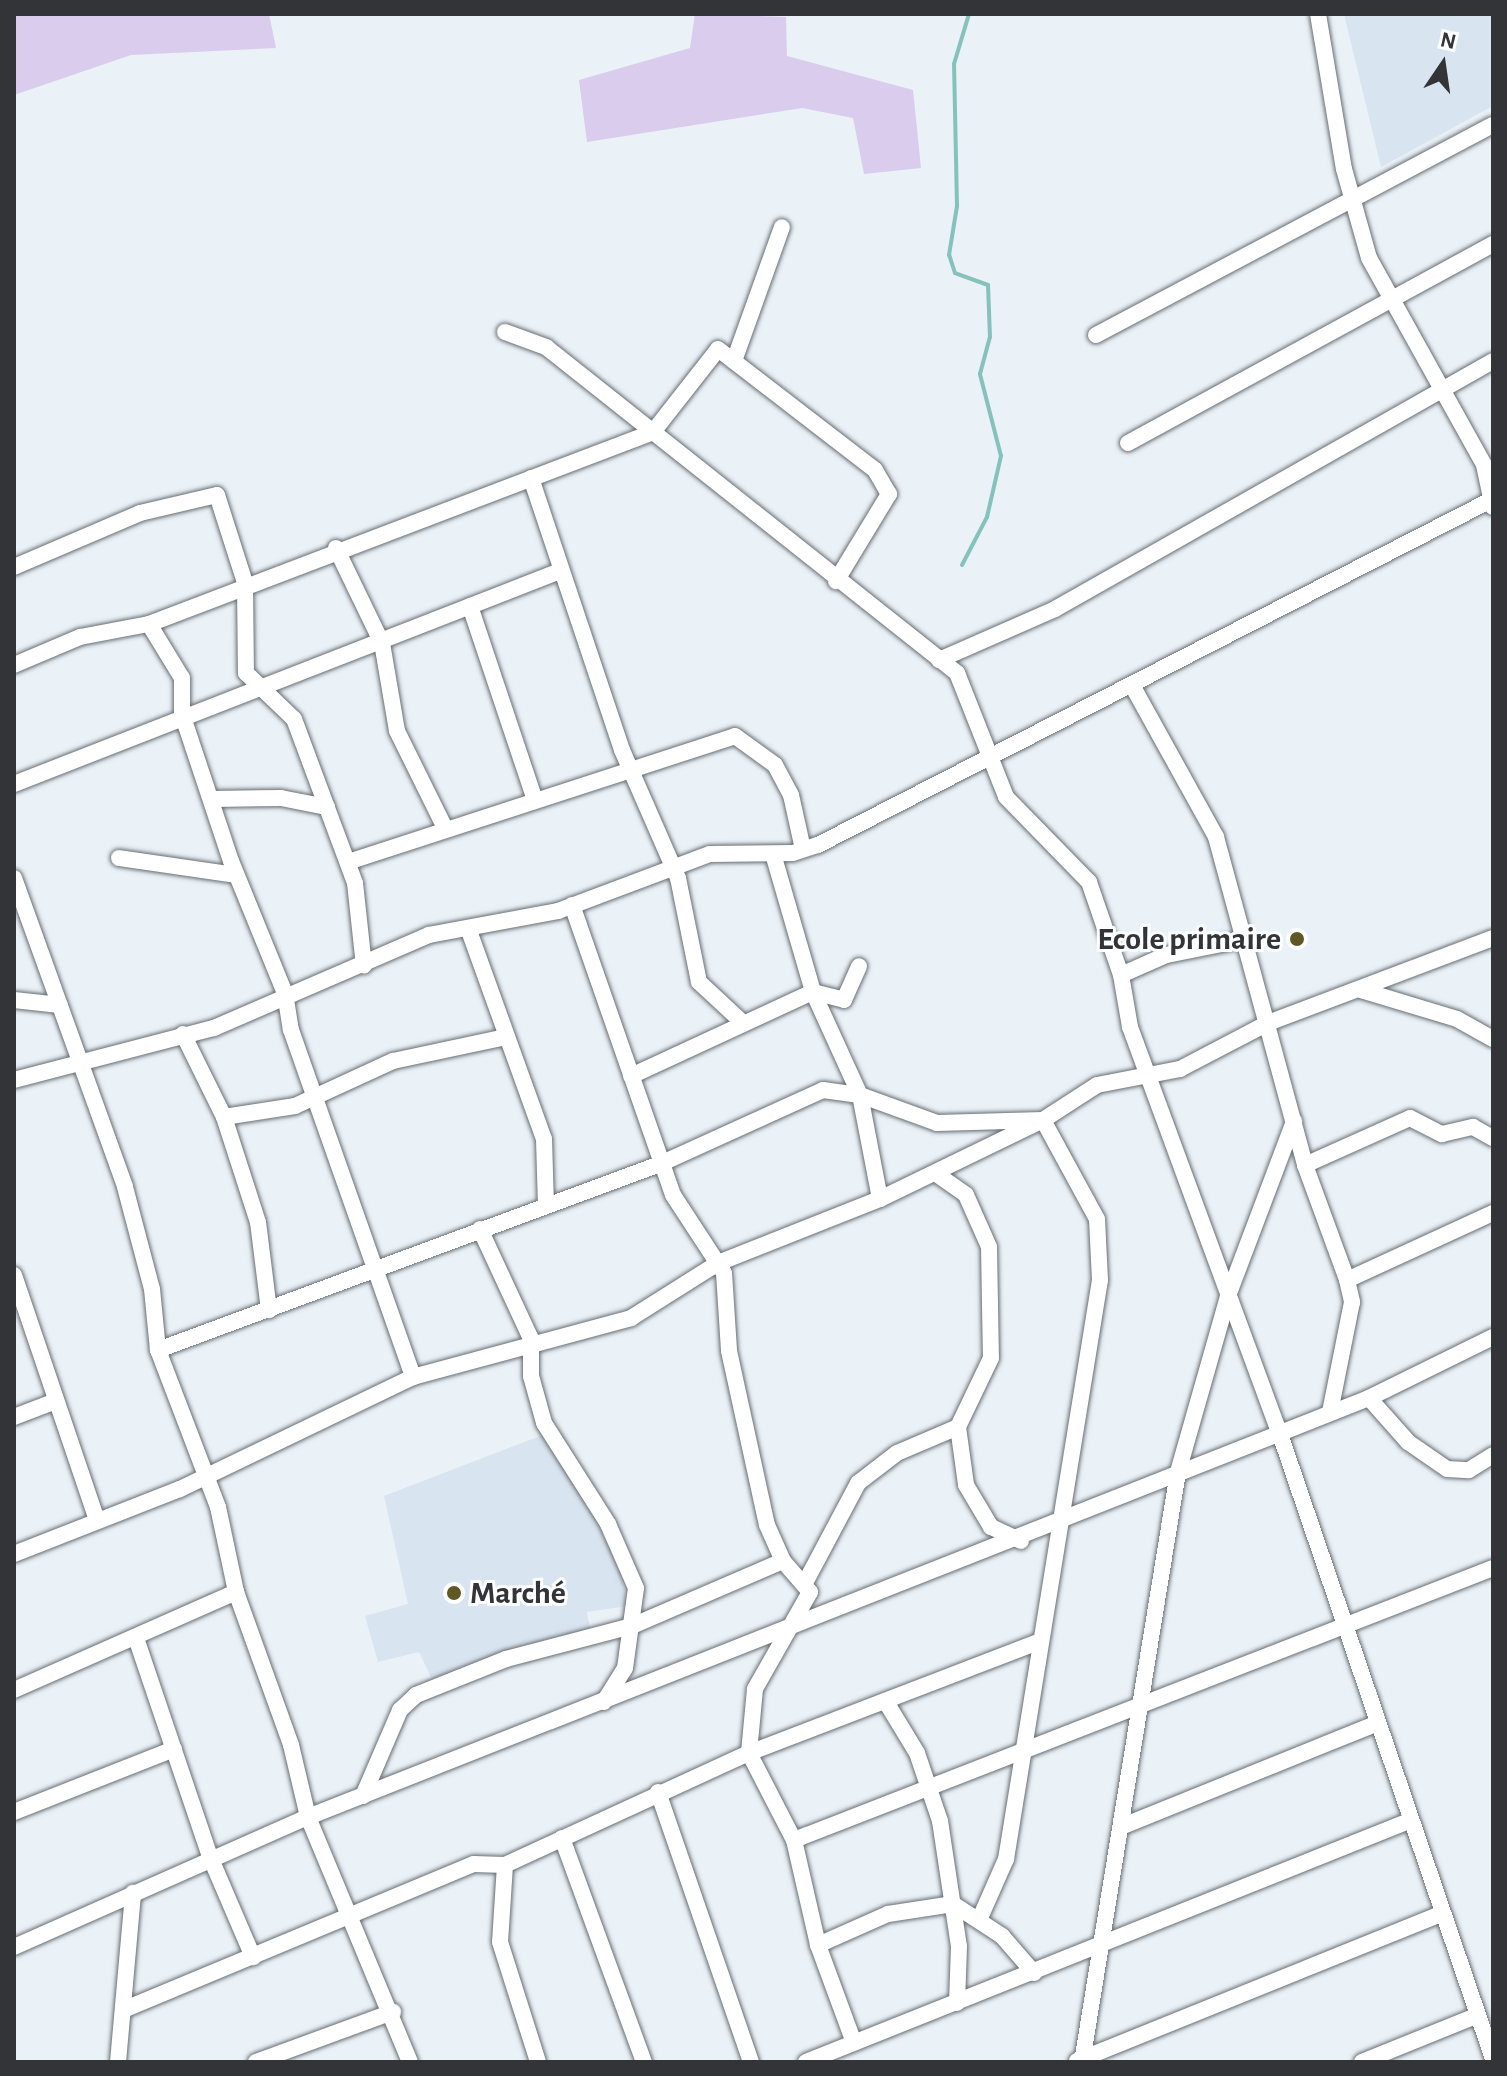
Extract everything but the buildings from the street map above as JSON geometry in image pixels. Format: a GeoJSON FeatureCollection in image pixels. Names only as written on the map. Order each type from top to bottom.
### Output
{"type":"FeatureCollection","features":[{"type":"Feature","properties":{"kind":"street"},"geometry":{"type":"LineString","coordinates":[[14,1080],[214,1028],[285,993],[364,966],[429,935],[572,905],[673,864],[731,851],[773,854],[803,849],[989,752],[1133,687],[1492,502],[1484,465],[1389,301],[1352,205],[1318,14]]}},
{"type":"Feature","properties":{"kind":"street"},"geometry":{"type":"LineString","coordinates":[[1096,335],[1352,205],[1493,125]]}},
{"type":"Feature","properties":{"kind":"street"},"geometry":{"type":"LineString","coordinates":[[734,361],[782,227]]}},
{"type":"Feature","properties":{"kind":"street"},"geometry":{"type":"LineString","coordinates":[[1128,443],[1493,244]]}},
{"type":"Feature","properties":{"kind":"street"},"geometry":{"type":"LineString","coordinates":[[505,332],[546,347],[967,685],[1006,797],[1089,882],[1121,975],[1130,1027],[1151,1074],[1228,1296],[1280,1434],[1409,1821],[1493,2059]]}},
{"type":"Feature","properties":{"kind":"street"},"geometry":{"type":"LineString","coordinates":[[14,665],[80,637],[149,624],[336,548],[653,432],[718,349],[875,470],[889,494],[836,581]]}},
{"type":"Feature","properties":{"kind":"street"},"geometry":{"type":"LineString","coordinates":[[939,660],[1055,609],[1440,385],[1493,361]]}},
{"type":"Feature","properties":{"kind":"street"},"geometry":{"type":"LineString","coordinates":[[531,478],[560,571],[631,769],[673,864],[699,982],[741,1021]]}},
{"type":"Feature","properties":{"kind":"street"},"geometry":{"type":"LineString","coordinates":[[14,567],[213,491],[245,583],[241,657],[250,681],[262,688],[294,719],[348,862],[365,925],[364,966]]}},
{"type":"Feature","properties":{"kind":"street"},"geometry":{"type":"LineString","coordinates":[[336,548],[382,643],[386,700],[445,828]]}},
{"type":"Feature","properties":{"kind":"street"},"geometry":{"type":"LineString","coordinates":[[14,784],[182,714],[382,643],[560,571]]}},
{"type":"Feature","properties":{"kind":"street"},"geometry":{"type":"LineString","coordinates":[[470,606],[535,800]]}},
{"type":"Feature","properties":{"kind":"street"},"geometry":{"type":"LineString","coordinates":[[149,624],[182,678],[182,714],[236,875],[285,993],[314,1099],[413,1377]]}},
{"type":"Feature","properties":{"kind":"street"},"geometry":{"type":"LineString","coordinates":[[1133,687],[1216,837],[1305,1165],[1347,1280],[1352,1302],[1330,1412]]}},
{"type":"Feature","properties":{"kind":"street"},"geometry":{"type":"LineString","coordinates":[[348,862],[631,769],[744,738],[767,755],[791,795],[803,849]]}},
{"type":"Feature","properties":{"kind":"street"},"geometry":{"type":"LineString","coordinates":[[212,799],[293,799],[327,807]]}},
{"type":"Feature","properties":{"kind":"street"},"geometry":{"type":"LineString","coordinates":[[773,854],[813,992],[860,1095],[880,1199]]}},
{"type":"Feature","properties":{"kind":"street"},"geometry":{"type":"LineString","coordinates":[[119,858],[236,875]]}},
{"type":"Feature","properties":{"kind":"street"},"geometry":{"type":"LineString","coordinates":[[14,878],[125,1187],[152,1289],[158,1350],[207,1474],[236,1592],[291,1745],[308,1817],[354,1915],[410,2062]]}},
{"type":"Feature","properties":{"kind":"street"},"geometry":{"type":"LineString","coordinates":[[572,905],[660,1164],[685,1219],[718,1263],[737,1392],[783,1561],[806,1581],[810,1592],[796,1625],[755,1689],[749,1753],[794,1840],[818,1945],[854,2043]]}},
{"type":"Feature","properties":{"kind":"street"},"geometry":{"type":"LineString","coordinates":[[468,928],[544,1139],[546,1205]]}},
{"type":"Feature","properties":{"kind":"street"},"geometry":{"type":"LineString","coordinates":[[14,1554],[96,1517],[207,1474],[413,1377],[531,1339],[631,1318],[718,1263],[880,1199],[1043,1120],[1097,1085],[1151,1074],[1214,1055],[1268,1023],[1493,938]]}},
{"type":"Feature","properties":{"kind":"street"},"geometry":{"type":"LineString","coordinates":[[1121,975],[1166,955],[1246,939]]}},
{"type":"Feature","properties":{"kind":"street"},"geometry":{"type":"LineString","coordinates":[[631,1076],[741,1021],[813,992],[844,1000],[859,966]]}},
{"type":"Feature","properties":{"kind":"street"},"geometry":{"type":"LineString","coordinates":[[1361,990],[1457,1019],[1493,1039]]}},
{"type":"Feature","properties":{"kind":"street"},"geometry":{"type":"LineString","coordinates":[[14,1000],[60,1005]]}},
{"type":"Feature","properties":{"kind":"street"},"geometry":{"type":"LineString","coordinates":[[183,1034],[224,1117],[258,1222],[269,1310]]}},
{"type":"Feature","properties":{"kind":"street"},"geometry":{"type":"LineString","coordinates":[[224,1117],[314,1099],[393,1061],[506,1037]]}},
{"type":"Feature","properties":{"kind":"street"},"geometry":{"type":"LineString","coordinates":[[158,1350],[269,1310],[372,1265],[660,1164],[811,1094],[860,1095],[937,1123],[1043,1120]]}},
{"type":"Feature","properties":{"kind":"street"},"geometry":{"type":"LineString","coordinates":[[1305,1165],[1410,1118],[1442,1134],[1473,1127],[1493,1138]]}},
{"type":"Feature","properties":{"kind":"street"},"geometry":{"type":"LineString","coordinates":[[980,1918],[1006,1859],[1019,1756],[1102,1247],[1097,1219],[1043,1120]]}},
{"type":"Feature","properties":{"kind":"street"},"geometry":{"type":"LineString","coordinates":[[1080,2061],[1143,1706],[1178,1472],[1228,1296],[1294,1121]]}},
{"type":"Feature","properties":{"kind":"street"},"geometry":{"type":"LineString","coordinates":[[935,1173],[966,1195],[989,1247],[991,1358],[958,1427],[973,1504],[991,1527],[1021,1541]]}},
{"type":"Feature","properties":{"kind":"street"},"geometry":{"type":"LineString","coordinates":[[1347,1280],[1493,1213]]}},
{"type":"Feature","properties":{"kind":"street"},"geometry":{"type":"LineString","coordinates":[[480,1229],[531,1339],[537,1405],[626,1561],[636,1588],[625,1668],[603,1704]]}},
{"type":"Feature","properties":{"kind":"street"},"geometry":{"type":"LineString","coordinates":[[14,1277],[53,1402],[96,1517]]}},
{"type":"Feature","properties":{"kind":"street"},"geometry":{"type":"LineString","coordinates":[[14,1947],[308,1817],[603,1704],[796,1625],[1021,1541],[1178,1472],[1369,1398],[1493,1337]]}},
{"type":"Feature","properties":{"kind":"street"},"geometry":{"type":"LineString","coordinates":[[1369,1398],[1408,1442],[1447,1469],[1469,1470],[1493,1455]]}},
{"type":"Feature","properties":{"kind":"street"},"geometry":{"type":"LineString","coordinates":[[14,1417],[53,1402]]}},
{"type":"Feature","properties":{"kind":"street"},"geometry":{"type":"LineString","coordinates":[[806,1581],[858,1483],[897,1453],[958,1427]]}},
{"type":"Feature","properties":{"kind":"street"},"geometry":{"type":"LineString","coordinates":[[363,1796],[400,1710],[416,1695],[506,1659],[632,1626],[783,1561]]}},
{"type":"Feature","properties":{"kind":"street"},"geometry":{"type":"LineString","coordinates":[[794,1840],[1019,1756],[1493,1568]]}},
{"type":"Feature","properties":{"kind":"street"},"geometry":{"type":"LineString","coordinates":[[14,1690],[236,1592]]}},
{"type":"Feature","properties":{"kind":"street"},"geometry":{"type":"LineString","coordinates":[[136,1638],[211,1859],[253,1957]]}},
{"type":"Feature","properties":{"kind":"street"},"geometry":{"type":"LineString","coordinates":[[123,2010],[474,1864],[505,1865],[658,1792],[749,1753],[1038,1642]]}},
{"type":"Feature","properties":{"kind":"street"},"geometry":{"type":"LineString","coordinates":[[886,1702],[917,1753],[930,1790],[953,1904],[957,2003]]}},
{"type":"Feature","properties":{"kind":"street"},"geometry":{"type":"LineString","coordinates":[[1123,1826],[1376,1724]]}},
{"type":"Feature","properties":{"kind":"street"},"geometry":{"type":"LineString","coordinates":[[14,1812],[174,1749]]}},
{"type":"Feature","properties":{"kind":"street"},"geometry":{"type":"LineString","coordinates":[[658,1792],[751,2062]]}},
{"type":"Feature","properties":{"kind":"street"},"geometry":{"type":"LineString","coordinates":[[806,2062],[1409,1821]]}},
{"type":"Feature","properties":{"kind":"street"},"geometry":{"type":"LineString","coordinates":[[562,1838],[644,2062]]}},
{"type":"Feature","properties":{"kind":"street"},"geometry":{"type":"LineString","coordinates":[[505,1865],[500,1942],[538,2062]]}},
{"type":"Feature","properties":{"kind":"street"},"geometry":{"type":"LineString","coordinates":[[118,2062],[133,1893]]}},
{"type":"Feature","properties":{"kind":"street"},"geometry":{"type":"LineString","coordinates":[[818,1945],[888,1914],[953,1904],[980,1918],[1034,1973]]}},
{"type":"Feature","properties":{"kind":"street"},"geometry":{"type":"LineString","coordinates":[[1080,2061],[1441,1914]]}},
{"type":"Feature","properties":{"kind":"street"},"geometry":{"type":"LineString","coordinates":[[256,2062],[393,2012]]}},
{"type":"Feature","properties":{"kind":"street"},"geometry":{"type":"LineString","coordinates":[[1370,2061],[1476,2016]]}},
{"type":"Feature","properties":{"kind":"shaded area"},"geometry":{"type":"Polygon","coordinates":[[[14,14],[269,14],[276,48],[131,55],[14,95],[14,14]]]}},
{"type":"Feature","properties":{"kind":"shaded area"},"geometry":{"type":"Polygon","coordinates":[[[695,14],[786,17],[787,56],[913,90],[921,168],[864,174],[853,118],[802,108],[587,142],[579,80],[690,48],[695,14]]]}},
{"type":"Feature","properties":{"kind":"shaded area"},"geometry":{"type":"Polygon","coordinates":[[[1344,14],[1493,14],[1493,106],[1381,167],[1344,14]]]}},
{"type":"Feature","properties":{"kind":"shaded area"},"geometry":{"type":"Polygon","coordinates":[[[548,1433],[620,1566],[627,1606],[587,1612],[590,1628],[432,1679],[419,1652],[378,1662],[365,1616],[408,1604],[384,1496],[548,1433]]]}},
{"type":"Feature","properties":{"kind":"waterway"},"geometry":{"type":"LineString","coordinates":[[962,565],[987,517],[1001,456],[980,374],[990,337],[988,285],[955,273],[949,255],[957,206],[954,64],[969,14]]}},
{"type":"Feature","properties":{"kind":"place","name":"Ecole primaire"},"geometry":{"type":"Point","coordinates":[1297,939]}},
{"type":"Feature","properties":{"kind":"place","name":"Marché"},"geometry":{"type":"Point","coordinates":[454,1593]}}]}
